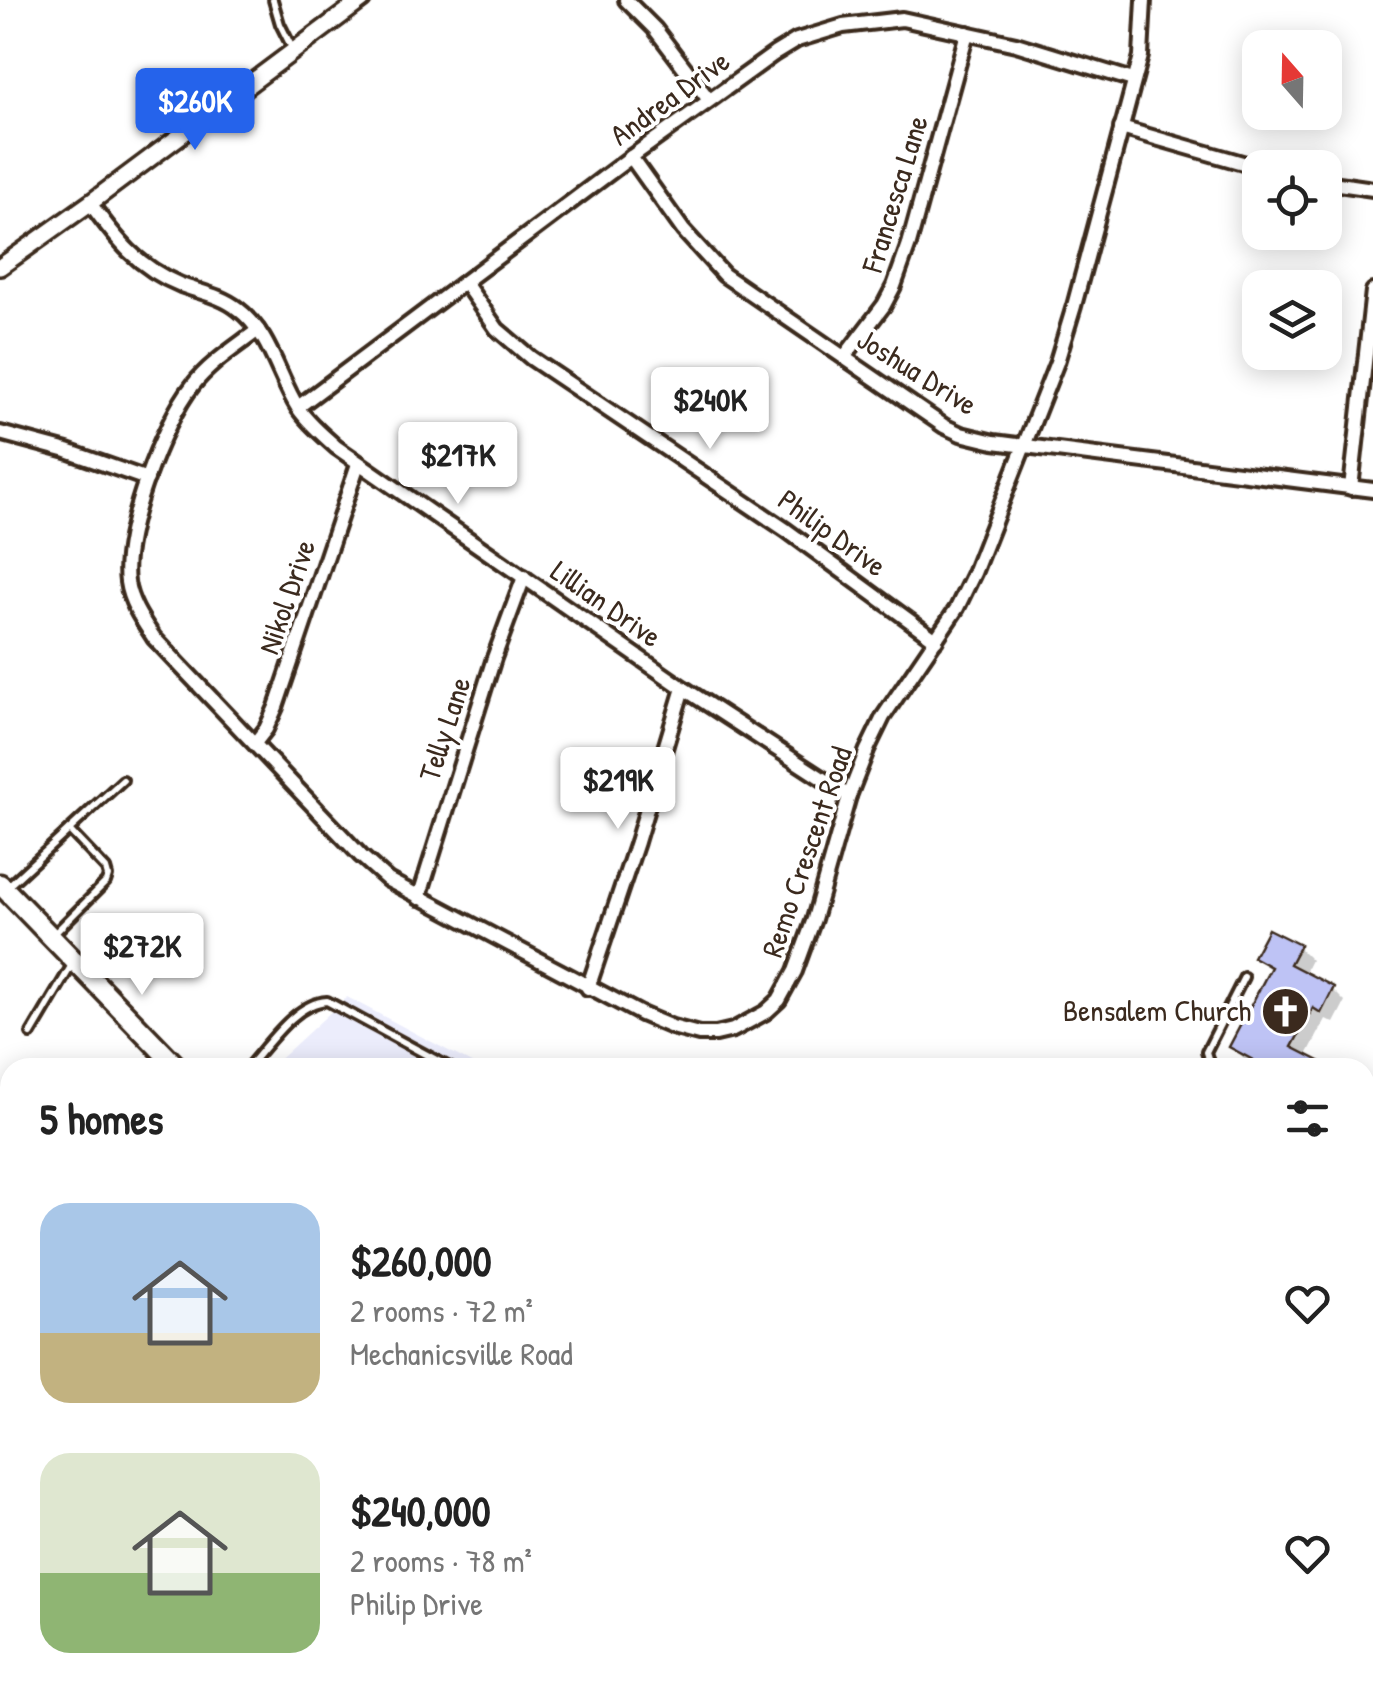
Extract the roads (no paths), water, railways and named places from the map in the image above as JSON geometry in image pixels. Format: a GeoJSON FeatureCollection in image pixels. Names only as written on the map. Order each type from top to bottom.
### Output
{"type":"FeatureCollection","features":[{"type":"Feature","properties":{"kind":"main road"},"geometry":{"type":"LineString","coordinates":[[2,887],[168,1058]]}},
{"type":"Feature","properties":{"kind":"street"},"geometry":{"type":"LineString","coordinates":[[0,267],[362,0]]}},
{"type":"Feature","properties":{"kind":"street"},"geometry":{"type":"LineString","coordinates":[[626,0],[656,30],[709,100]]}},
{"type":"Feature","properties":{"kind":"street","name":"Remo Crescent Road"},"geometry":{"type":"LineString","coordinates":[[258,330],[193,385],[167,428],[147,479],[126,561],[132,599],[154,638],[360,856],[388,880],[640,1014],[699,1034],[733,1030],[766,1012],[795,971],[866,750],[884,716],[957,608],[1026,446],[1074,306],[1143,41],[1144,0]]}},
{"type":"Feature","properties":{"kind":"street","name":"Andrea Drive"},"geometry":{"type":"LineString","coordinates":[[298,407],[631,157],[797,40],[843,26],[902,19],[1016,44],[1133,80]]}},
{"type":"Feature","properties":{"kind":"street","name":"Francesca Lane"},"geometry":{"type":"LineString","coordinates":[[846,356],[894,286],[967,33]]}},
{"type":"Feature","properties":{"kind":"street"},"geometry":{"type":"LineString","coordinates":[[1121,128],[1242,163]]}},
{"type":"Feature","properties":{"kind":"street","name":"Joshua Drive"},"geometry":{"type":"LineString","coordinates":[[631,157],[683,230],[724,275],[961,434],[1026,446],[1373,490]]}},
{"type":"Feature","properties":{"kind":"street"},"geometry":{"type":"LineString","coordinates":[[1342,184],[1373,189]]}},
{"type":"Feature","properties":{"kind":"street","name":"Lillian Drive"},"geometry":{"type":"LineString","coordinates":[[90,203],[136,260],[156,273],[238,308],[258,330],[298,407],[316,430],[358,464],[683,688],[849,796]]}},
{"type":"Feature","properties":{"kind":"street","name":"Philip Drive"},"geometry":{"type":"LineString","coordinates":[[465,282],[497,330],[531,358],[786,530],[936,640]]}},
{"type":"Feature","properties":{"kind":"street"},"geometry":{"type":"LineString","coordinates":[[1351,488],[1373,291]]}},
{"type":"Feature","properties":{"kind":"street"},"geometry":{"type":"LineString","coordinates":[[0,433],[147,479]]}},
{"type":"Feature","properties":{"kind":"street","name":"Nikol Drive"},"geometry":{"type":"LineString","coordinates":[[255,743],[276,707],[358,464]]}},
{"type":"Feature","properties":{"kind":"street","name":"Telly Lane"},"geometry":{"type":"LineString","coordinates":[[419,898],[494,658],[524,577]]}},
{"type":"Feature","properties":{"kind":"street"},"geometry":{"type":"LineString","coordinates":[[588,988],[683,688]]}},
{"type":"Feature","properties":{"kind":"lane"},"geometry":{"type":"LineString","coordinates":[[273,0],[294,51]]}},
{"type":"Feature","properties":{"kind":"lane"},"geometry":{"type":"LineString","coordinates":[[2,887],[123,780]]}},
{"type":"Feature","properties":{"kind":"lane"},"geometry":{"type":"LineString","coordinates":[[51,938],[108,876],[70,830]]}},
{"type":"Feature","properties":{"kind":"lane"},"geometry":{"type":"LineString","coordinates":[[31,1034],[74,962]]}},
{"type":"Feature","properties":{"kind":"lane"},"geometry":{"type":"LineString","coordinates":[[1208,1058],[1206,1052],[1244,976]]}},
{"type":"Feature","properties":{"kind":"lane"},"geometry":{"type":"LineString","coordinates":[[256,1058],[298,1012],[327,1001],[432,1058]]}},
{"type":"Feature","properties":{"kind":"place","name":"Bensalem Church"},"geometry":{"type":"Point","coordinates":[1286,1011]}}]}
